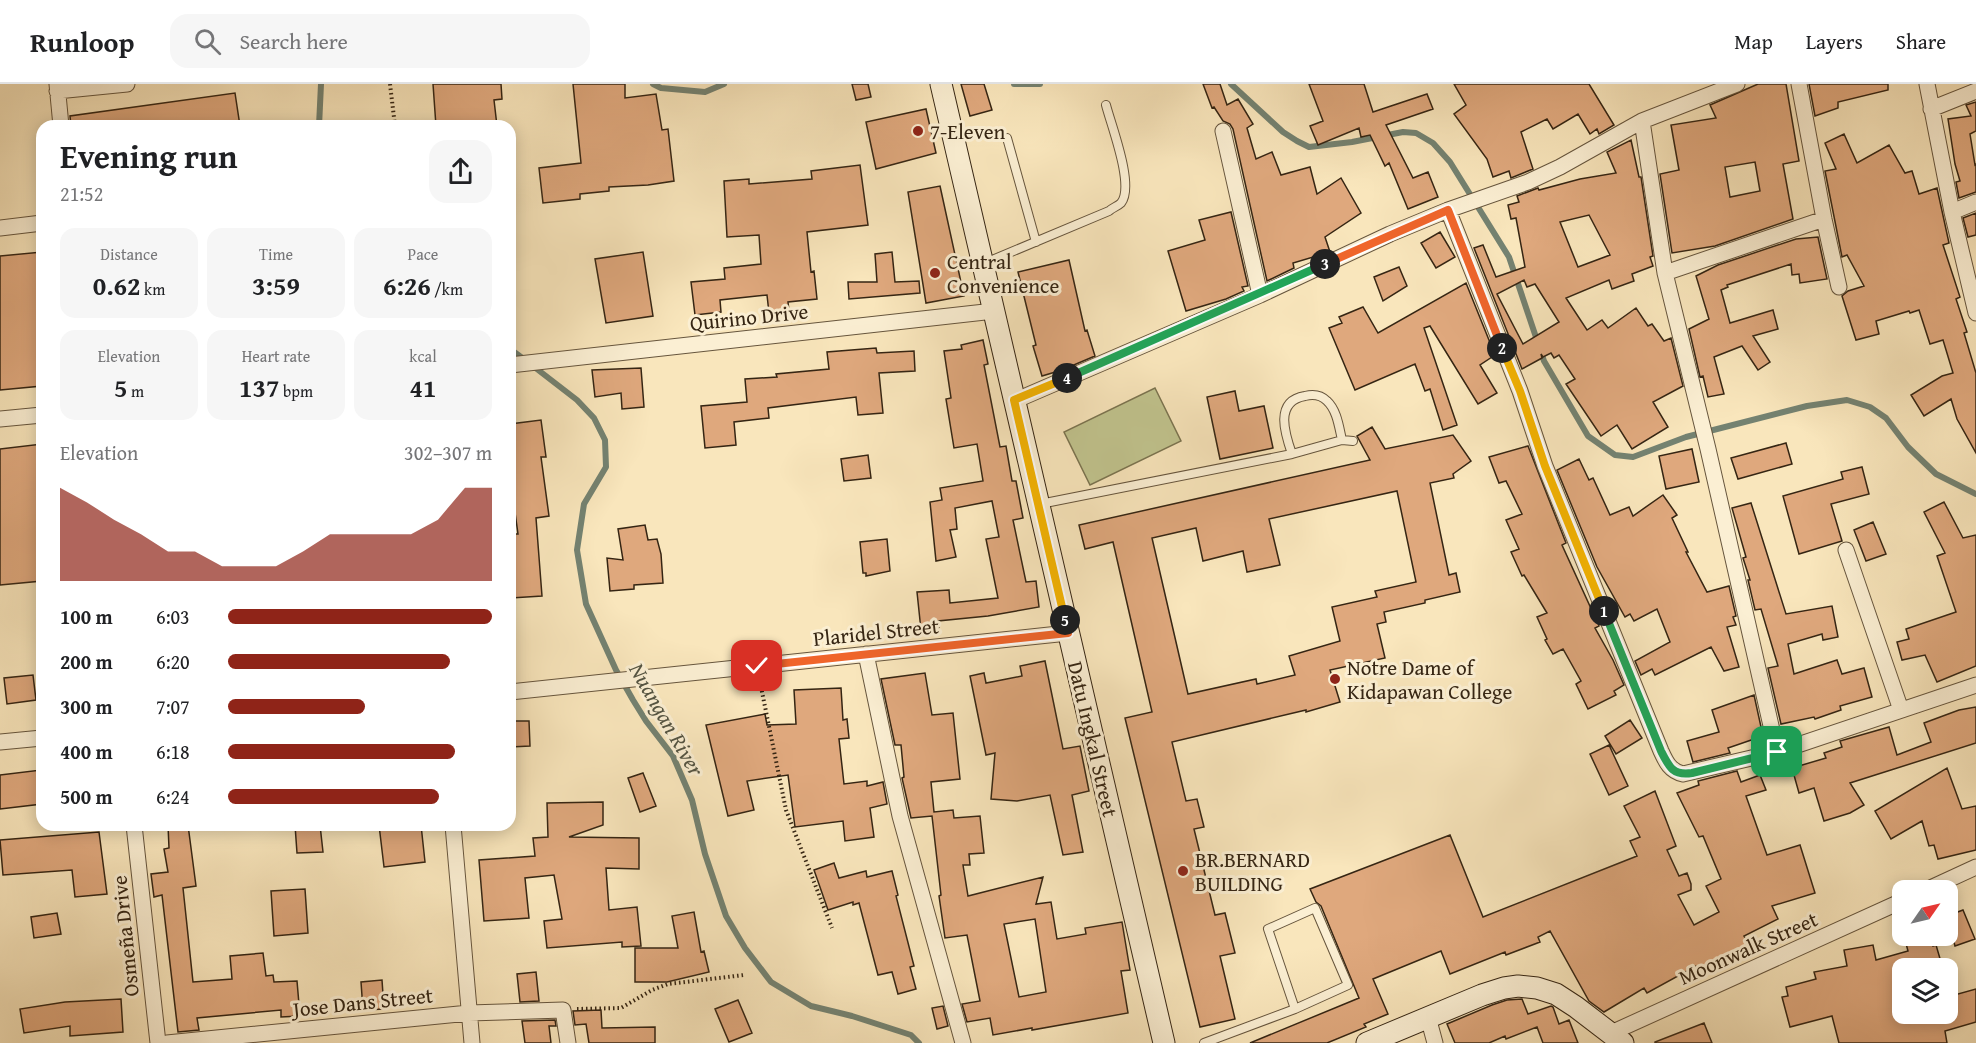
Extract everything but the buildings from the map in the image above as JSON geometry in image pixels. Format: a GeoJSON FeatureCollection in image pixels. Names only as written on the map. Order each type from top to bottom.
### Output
{"type":"FeatureCollection","features":[{"type":"Feature","properties":{"kind":"street"},"geometry":{"type":"LineString","coordinates":[[60,120],[57,87],[127,84]]}},
{"type":"Feature","properties":{"kind":"street","name":"Datu Ingkal Street"},"geometry":{"type":"LineString","coordinates":[[941,84],[1164,1043]]}},
{"type":"Feature","properties":{"kind":"street"},"geometry":{"type":"LineString","coordinates":[[1799,84],[1839,287]]}},
{"type":"Feature","properties":{"kind":"street"},"geometry":{"type":"LineString","coordinates":[[1927,84],[1952,212],[1976,313]]}},
{"type":"Feature","properties":{"kind":"street"},"geometry":{"type":"LineString","coordinates":[[1014,400],[1260,295],[1390,234],[1528,182],[1560,167],[1642,121],[1730,85]]}},
{"type":"Feature","properties":{"kind":"street"},"geometry":{"type":"LineString","coordinates":[[1931,109],[1976,91]]}},
{"type":"Feature","properties":{"kind":"street"},"geometry":{"type":"LineString","coordinates":[[1642,121],[1665,273],[1777,752]]}},
{"type":"Feature","properties":{"kind":"street"},"geometry":{"type":"LineString","coordinates":[[1223,131],[1260,295]]}},
{"type":"Feature","properties":{"kind":"street"},"geometry":{"type":"LineString","coordinates":[[1952,212],[1976,202]]}},
{"type":"Feature","properties":{"kind":"street"},"geometry":{"type":"LineString","coordinates":[[1455,208],[1545,466],[1661,751],[1669,767],[1675,773],[1683,774],[1777,752],[1976,685]]}},
{"type":"Feature","properties":{"kind":"street"},"geometry":{"type":"LineString","coordinates":[[1665,273],[1824,219]]}},
{"type":"Feature","properties":{"kind":"street"},"geometry":{"type":"LineString","coordinates":[[0,228],[36,224]]}},
{"type":"Feature","properties":{"kind":"street","name":"Quirino Drive"},"geometry":{"type":"LineString","coordinates":[[516,364],[994,311]]}},
{"type":"Feature","properties":{"kind":"street"},"geometry":{"type":"LineString","coordinates":[[0,419],[36,416]]}},
{"type":"Feature","properties":{"kind":"street"},"geometry":{"type":"LineString","coordinates":[[1846,550],[1901,710]]}},
{"type":"Feature","properties":{"kind":"street","name":"Plaridel Street"},"geometry":{"type":"LineString","coordinates":[[516,691],[1068,633]]}},
{"type":"Feature","properties":{"kind":"street"},"geometry":{"type":"LineString","coordinates":[[866,654],[900,816],[963,1043]]}},
{"type":"Feature","properties":{"kind":"street"},"geometry":{"type":"LineString","coordinates":[[0,742],[36,739]]}},
{"type":"Feature","properties":{"kind":"street","name":"Osmeña Drive"},"geometry":{"type":"LineString","coordinates":[[135,831],[158,1043]]}},
{"type":"Feature","properties":{"kind":"street"},"geometry":{"type":"LineString","coordinates":[[454,831],[472,1043]]}},
{"type":"Feature","properties":{"kind":"street"},"geometry":{"type":"LineString","coordinates":[[1948,880],[1976,867]]}},
{"type":"Feature","properties":{"kind":"street","name":"Moonwalk Street"},"geometry":{"type":"LineString","coordinates":[[1617,1038],[1892,906]]}},
{"type":"Feature","properties":{"kind":"street"},"geometry":{"type":"LineString","coordinates":[[1367,1043],[1504,988],[1518,986],[1537,988],[1556,994],[1576,1006],[1617,1038]]}},
{"type":"Feature","properties":{"kind":"street"},"geometry":{"type":"LineString","coordinates":[[563,1010],[568,1043]]}},
{"type":"Feature","properties":{"kind":"street","name":"Jose Dans Street"},"geometry":{"type":"LineString","coordinates":[[167,1043],[469,1012],[563,1010]]}},
{"type":"Feature","properties":{"kind":"street"},"geometry":{"type":"LineString","coordinates":[[1428,1017],[1435,1043]]}},
{"type":"Feature","properties":{"kind":"lane"},"geometry":{"type":"LineString","coordinates":[[983,264],[1109,211],[1121,202],[1125,190],[1125,177],[1106,105]]}},
{"type":"Feature","properties":{"kind":"lane"},"geometry":{"type":"LineString","coordinates":[[1007,138],[1036,242]]}},
{"type":"Feature","properties":{"kind":"lane"},"geometry":{"type":"LineString","coordinates":[[1292,454],[1283,428],[1287,407],[1295,398],[1319,395],[1328,401],[1337,419],[1342,440]]}},
{"type":"Feature","properties":{"kind":"lane"},"geometry":{"type":"LineString","coordinates":[[1039,504],[1292,454],[1342,440],[1353,441]]}},
{"type":"Feature","properties":{"kind":"lane"},"geometry":{"type":"LineString","coordinates":[[1204,1043],[1295,1009],[1348,985],[1315,908],[1268,929],[1295,1009]]}},
{"type":"Feature","properties":{"kind":"path"},"geometry":{"type":"LineString","coordinates":[[390,84],[394,120]]}},
{"type":"Feature","properties":{"kind":"path"},"geometry":{"type":"LineString","coordinates":[[757,666],[786,810],[832,928]]}},
{"type":"Feature","properties":{"kind":"path"},"geometry":{"type":"LineString","coordinates":[[563,1010],[621,1008],[652,990],[668,984],[744,975]]}},
{"type":"Feature","properties":{"kind":"green space"},"geometry":{"type":"Polygon","coordinates":[[[1155,388],[1181,441],[1090,485],[1064,432],[1155,388]]]}},
{"type":"Feature","properties":{"kind":"waterway","name":"Nuangan River"},"geometry":{"type":"LineString","coordinates":[[319,120],[321,84]]}},
{"type":"Feature","properties":{"kind":"waterway"},"geometry":{"type":"LineString","coordinates":[[653,84],[661,88],[705,92],[724,84]]}},
{"type":"Feature","properties":{"kind":"waterway"},"geometry":{"type":"LineString","coordinates":[[1014,84],[1040,84]]}},
{"type":"Feature","properties":{"kind":"waterway"},"geometry":{"type":"LineString","coordinates":[[1231,84],[1283,132],[1309,147],[1352,142],[1403,132],[1416,133],[1433,143],[1450,162],[1509,257],[1544,361],[1588,436],[1615,455],[1633,457],[1686,437],[1807,406],[1847,400],[1870,407],[1886,418],[1908,447],[1936,474],[1976,494]]}},
{"type":"Feature","properties":{"kind":"waterway","name":"Nuangan River"},"geometry":{"type":"LineString","coordinates":[[516,353],[525,360]]}},
{"type":"Feature","properties":{"kind":"waterway","name":"Nuangan River"},"geometry":{"type":"LineString","coordinates":[[533,366],[577,400],[594,418],[605,440],[606,467],[584,504],[577,550],[586,604],[616,670],[633,700],[673,756],[692,800],[705,854],[726,916],[745,948],[771,982],[811,1006],[852,1016],[911,1035],[919,1043]]}},
{"type":"Feature","properties":{"kind":"place","name":"7-Eleven"},"geometry":{"type":"Point","coordinates":[918,131]}},
{"type":"Feature","properties":{"kind":"place","name":"Central Convenience"},"geometry":{"type":"Point","coordinates":[935,273]}},
{"type":"Feature","properties":{"kind":"place","name":"Notre Dame of Kidapawan College"},"geometry":{"type":"Point","coordinates":[1335,679]}},
{"type":"Feature","properties":{"kind":"place","name":"BR.BERNARD BUILDING"},"geometry":{"type":"Point","coordinates":[1183,871]}},
{"type":"Feature","properties":{"kind":"route"},"geometry":{"type":"LineString","coordinates":[[757,666],[1068,633],[1014,400],[1260,295],[1390,234],[1448,210],[1520,391],[1545,466],[1669,767],[1675,773],[1692,773],[1777,752]]}}]}
